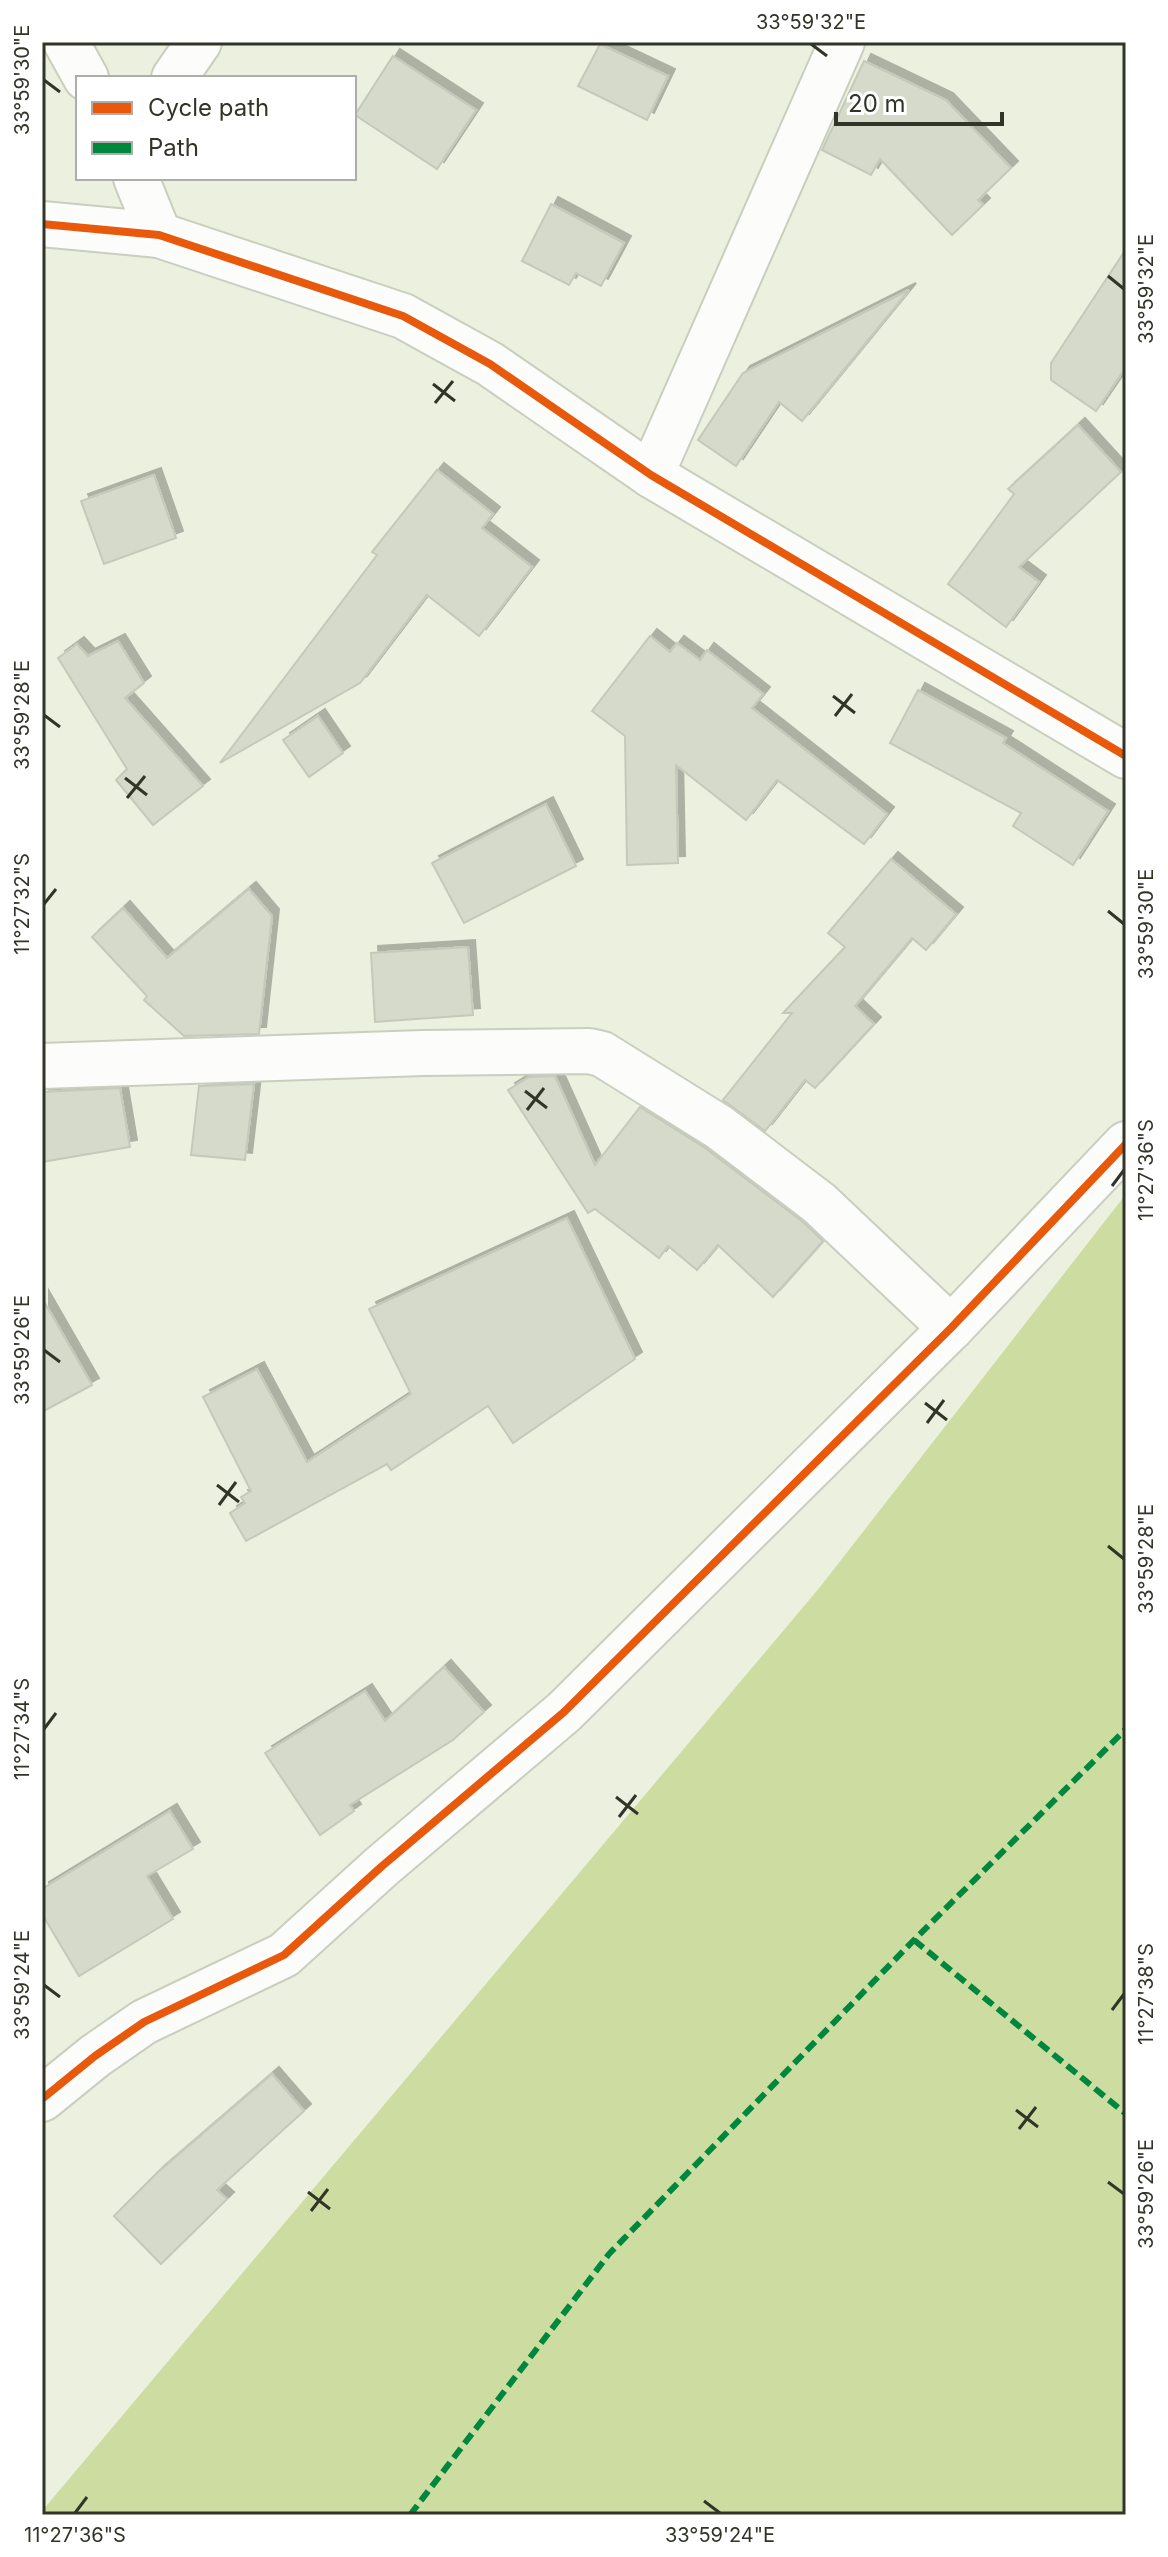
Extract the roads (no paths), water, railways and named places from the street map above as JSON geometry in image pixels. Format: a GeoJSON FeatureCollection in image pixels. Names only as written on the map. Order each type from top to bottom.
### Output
{"type":"FeatureCollection","features":[{"type":"Feature","properties":{"kind":"street"},"geometry":{"type":"LineString","coordinates":[[66,42],[85,76]]}},
{"type":"Feature","properties":{"kind":"street"},"geometry":{"type":"LineString","coordinates":[[175,76],[199,42]]}},
{"type":"Feature","properties":{"kind":"street"},"geometry":{"type":"LineString","coordinates":[[651,475],[842,42]]}},
{"type":"Feature","properties":{"kind":"street"},"geometry":{"type":"LineString","coordinates":[[137,180],[159,235]]}},
{"type":"Feature","properties":{"kind":"street"},"geometry":{"type":"LineString","coordinates":[[42,224],[159,235],[403,316],[490,364],[651,475],[1126,756]]}},
{"type":"Feature","properties":{"kind":"street"},"geometry":{"type":"LineString","coordinates":[[42,1066],[423,1053],[589,1051],[602,1054],[719,1127],[819,1203],[951,1328]]}},
{"type":"Feature","properties":{"kind":"street"},"geometry":{"type":"LineString","coordinates":[[42,2099],[144,2022],[284,1955],[381,1867],[564,1712],[951,1328],[1126,1144]]}}]}
